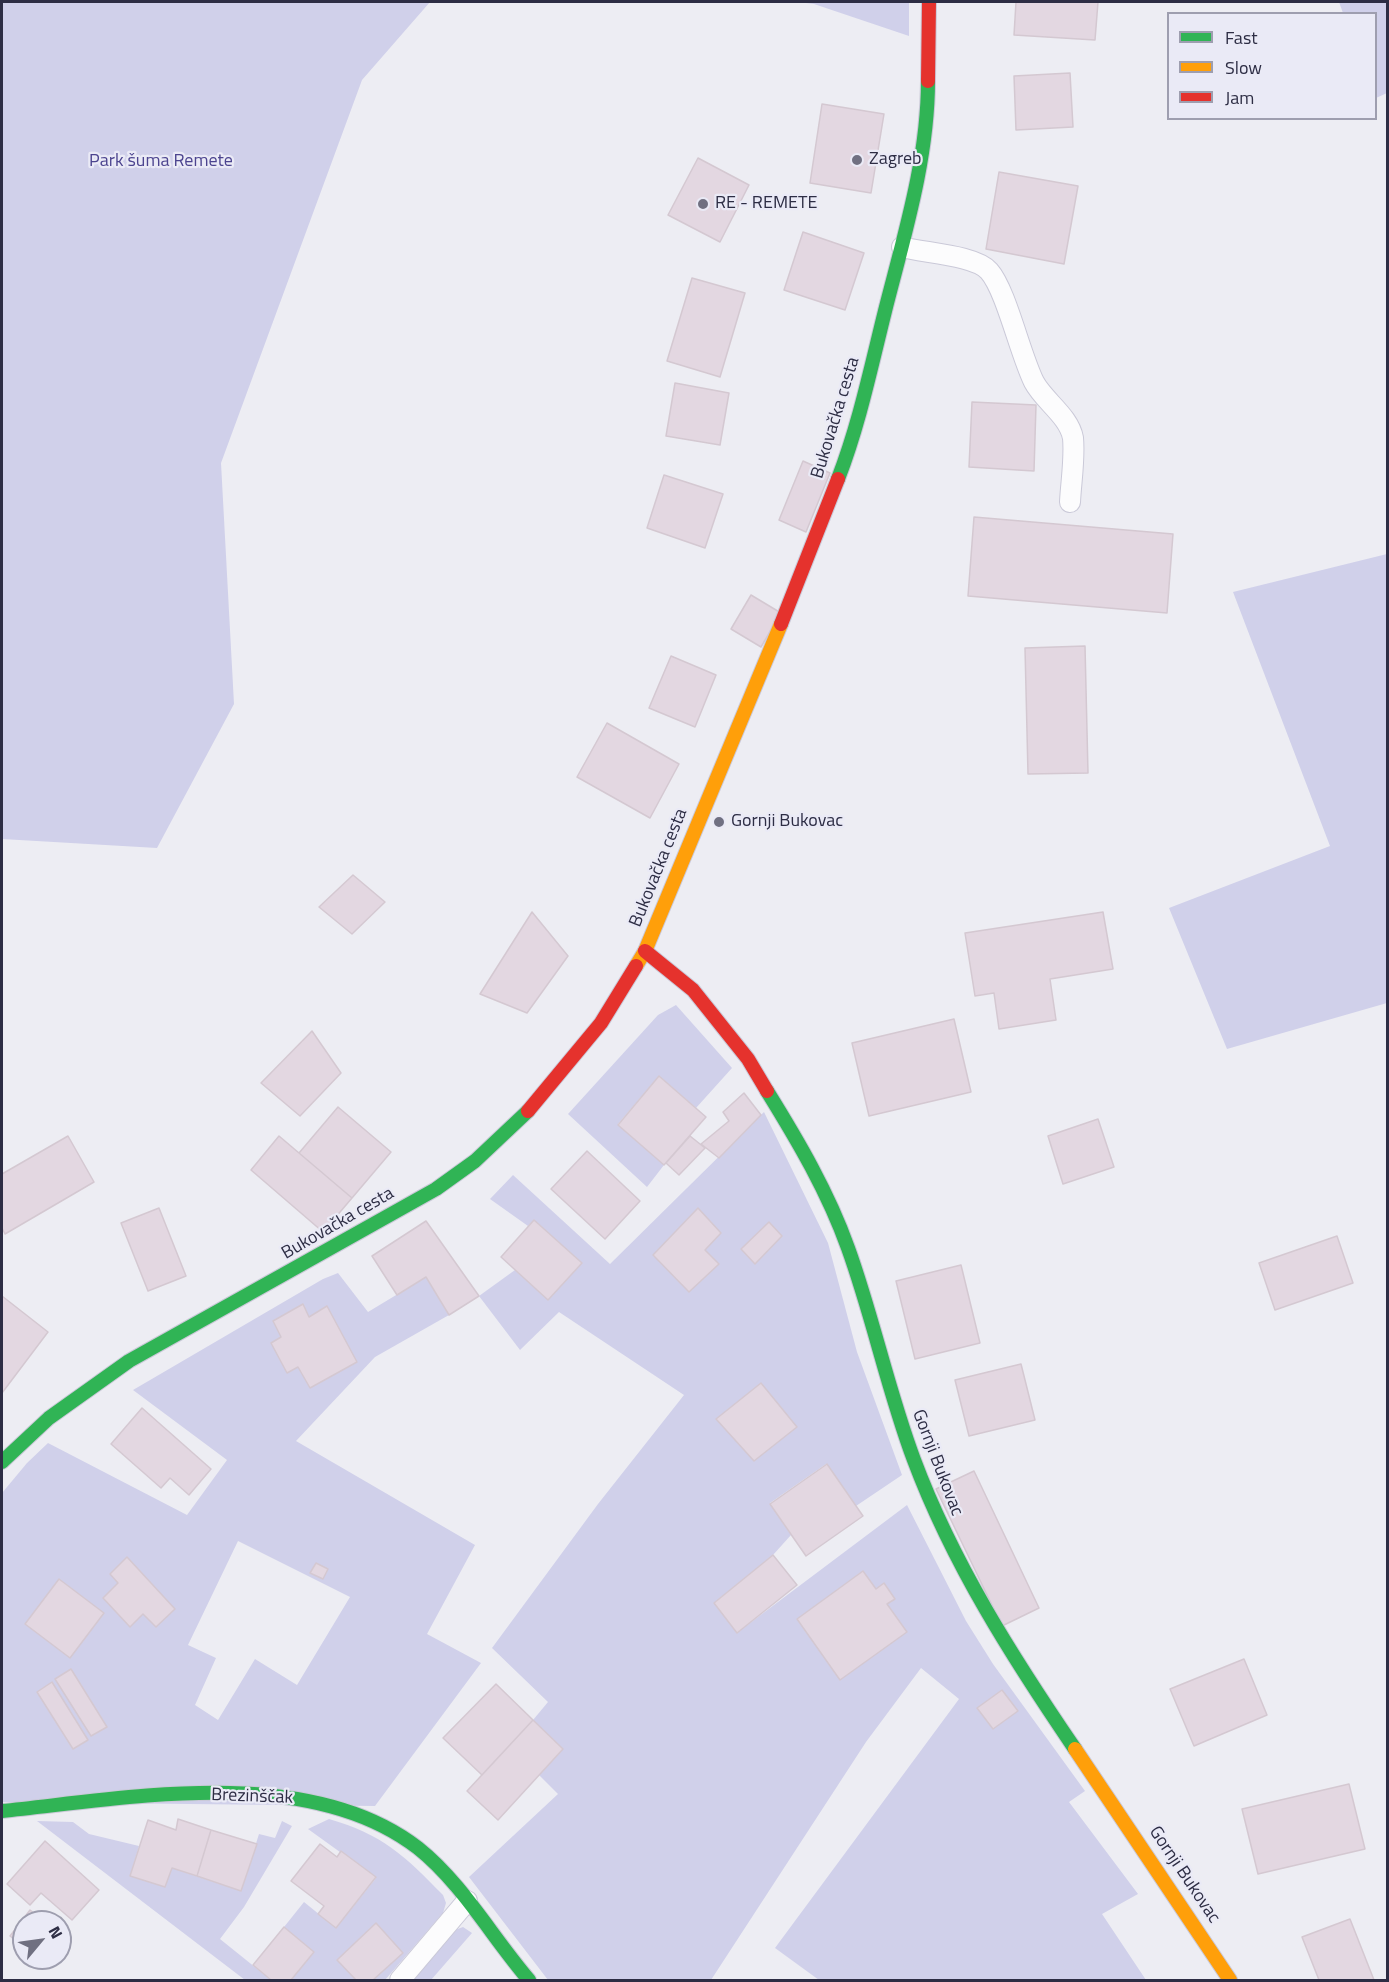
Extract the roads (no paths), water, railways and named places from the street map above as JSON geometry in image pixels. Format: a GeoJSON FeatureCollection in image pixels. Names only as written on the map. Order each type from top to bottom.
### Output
{"type":"FeatureCollection","features":[{"type":"Feature","properties":{"kind":"main road","name":"Bukovačka cesta"},"geometry":{"type":"LineString","coordinates":[[2,1462],[49,1418],[129,1361],[436,1189],[474,1161],[513,1126],[552,1084],[601,1023],[645,951],[791,601],[851,445],[902,247],[928,120],[929,2]]}},
{"type":"Feature","properties":{"kind":"main road","name":"Gornji Bukovac"},"geometry":{"type":"LineString","coordinates":[[645,951],[693,990],[748,1059],[808,1157],[848,1247],[914,1460],[943,1528],[980,1599],[1019,1666],[1230,1980]]}},
{"type":"Feature","properties":{"kind":"main road","name":"Brezinščak"},"geometry":{"type":"LineString","coordinates":[[2,1811],[157,1797],[266,1794],[345,1807],[385,1824],[416,1847],[451,1880],[529,1980]]}},
{"type":"Feature","properties":{"kind":"lane"},"geometry":{"type":"LineString","coordinates":[[902,247],[977,262],[989,271],[997,284],[1024,362],[1036,385],[1066,422],[1072,437],[1070,502]]}},
{"type":"Feature","properties":{"kind":"lane"},"geometry":{"type":"LineString","coordinates":[[400,1980],[467,1901]]}},
{"type":"Feature","properties":{"kind":"place","name":"Zagreb"},"geometry":{"type":"Point","coordinates":[857,160]}},
{"type":"Feature","properties":{"kind":"place","name":"RE - REMETE"},"geometry":{"type":"Point","coordinates":[703,204]}},
{"type":"Feature","properties":{"kind":"place","name":"Gornji Bukovac"},"geometry":{"type":"Point","coordinates":[719,822]}},
{"type":"Feature","properties":{"kind":"park label","name":"Park šuma Remete"},"geometry":{"type":"Point","coordinates":[161,162]}}]}
